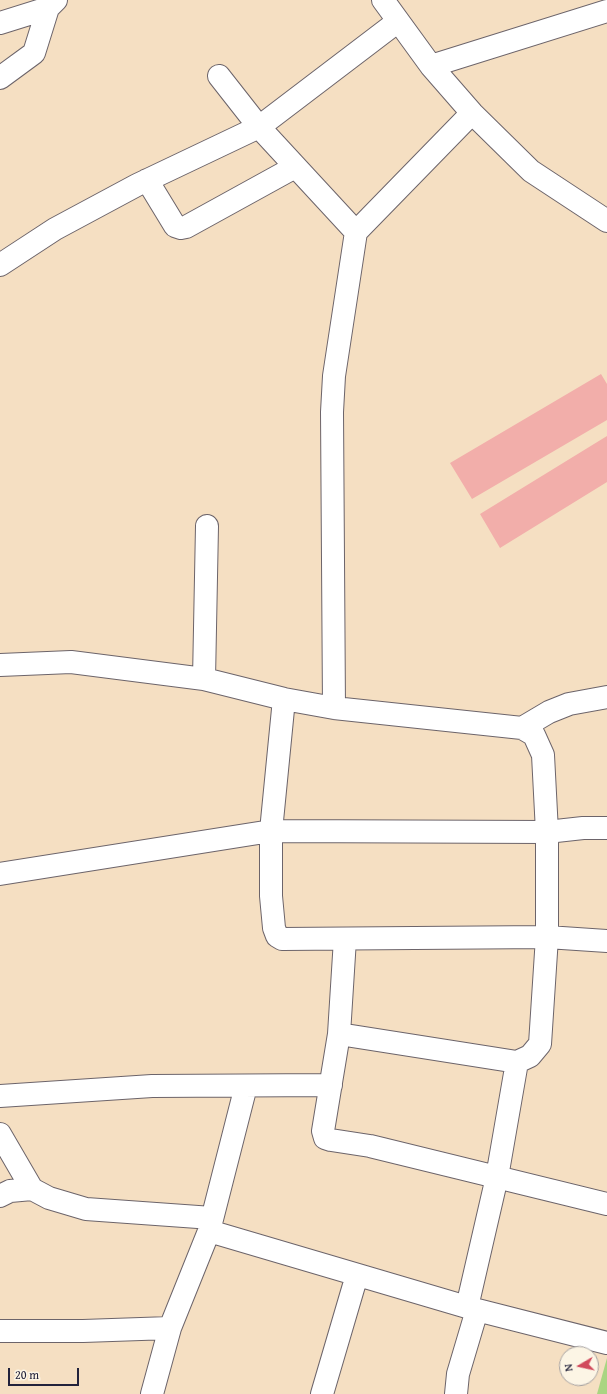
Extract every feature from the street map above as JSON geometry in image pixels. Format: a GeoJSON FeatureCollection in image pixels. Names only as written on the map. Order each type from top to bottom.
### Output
{"type":"FeatureCollection","features":[{"type":"Feature","properties":{"kind":"street"},"geometry":{"type":"LineString","coordinates":[[383,0],[397,22],[431,66],[472,113],[531,171],[607,221]]}},
{"type":"Feature","properties":{"kind":"street"},"geometry":{"type":"LineString","coordinates":[[0,23],[52,4]]}},
{"type":"Feature","properties":{"kind":"street"},"geometry":{"type":"LineString","coordinates":[[0,78],[34,53],[52,4]]}},
{"type":"Feature","properties":{"kind":"street"},"geometry":{"type":"LineString","coordinates":[[431,66],[607,11]]}},
{"type":"Feature","properties":{"kind":"street"},"geometry":{"type":"LineString","coordinates":[[0,266],[55,229],[147,180],[259,127],[397,22]]}},
{"type":"Feature","properties":{"kind":"street"},"geometry":{"type":"LineString","coordinates":[[219,76],[259,127],[356,232]]}},
{"type":"Feature","properties":{"kind":"street"},"geometry":{"type":"LineString","coordinates":[[334,708],[332,412],[334,376],[356,232],[472,113]]}},
{"type":"Feature","properties":{"kind":"street"},"geometry":{"type":"LineString","coordinates":[[147,180],[175,226],[181,228],[186,227],[295,167]]}},
{"type":"Feature","properties":{"kind":"street"},"geometry":{"type":"LineString","coordinates":[[204,679],[207,526]]}},
{"type":"Feature","properties":{"kind":"street"},"geometry":{"type":"LineString","coordinates":[[0,665],[71,662],[204,679],[284,699],[334,708],[522,728],[534,735],[543,755],[547,832],[547,937],[540,1044],[530,1056],[518,1062],[340,1034]]}},
{"type":"Feature","properties":{"kind":"street"},"geometry":{"type":"LineString","coordinates":[[522,728],[549,712],[569,704],[607,697]]}},
{"type":"Feature","properties":{"kind":"street"},"geometry":{"type":"LineString","coordinates":[[284,699],[271,832],[271,896],[274,928],[277,936],[282,939],[547,937],[607,941]]}},
{"type":"Feature","properties":{"kind":"street"},"geometry":{"type":"LineString","coordinates":[[0,874],[271,832],[547,832],[583,828],[607,828]]}},
{"type":"Feature","properties":{"kind":"street"},"geometry":{"type":"LineString","coordinates":[[345,939],[340,1034],[323,1131],[325,1138],[370,1146],[607,1204]]}},
{"type":"Feature","properties":{"kind":"street"},"geometry":{"type":"LineString","coordinates":[[456,1394],[458,1374],[472,1308],[518,1062]]}},
{"type":"Feature","properties":{"kind":"street"},"geometry":{"type":"LineString","coordinates":[[0,1096],[152,1086],[331,1086]]}},
{"type":"Feature","properties":{"kind":"street"},"geometry":{"type":"LineString","coordinates":[[152,1394],[170,1328],[210,1225],[246,1086]]}},
{"type":"Feature","properties":{"kind":"street"},"geometry":{"type":"LineString","coordinates":[[0,1134],[32,1189],[49,1198],[86,1209],[210,1225],[357,1275],[472,1308],[607,1343]]}},
{"type":"Feature","properties":{"kind":"street"},"geometry":{"type":"LineString","coordinates":[[5,1193],[20,1169]]}},
{"type":"Feature","properties":{"kind":"street"},"geometry":{"type":"LineString","coordinates":[[5,1193],[32,1189]]}},
{"type":"Feature","properties":{"kind":"street"},"geometry":{"type":"LineString","coordinates":[[322,1394],[357,1275]]}},
{"type":"Feature","properties":{"kind":"street"},"geometry":{"type":"LineString","coordinates":[[0,1331],[83,1331],[170,1328]]}},
{"type":"Feature","properties":{"kind":"green space"},"geometry":{"type":"Polygon","coordinates":[[[607,1358],[607,1394],[597,1394],[607,1358]]]}},
{"type":"Feature","properties":{"kind":"building"},"geometry":{"type":"Polygon","coordinates":[[[601,374],[607,384],[607,420],[472,499],[450,463],[601,374]]]}},
{"type":"Feature","properties":{"kind":"building"},"geometry":{"type":"Polygon","coordinates":[[[607,436],[607,482],[500,548],[480,514],[607,436]]]}}]}
